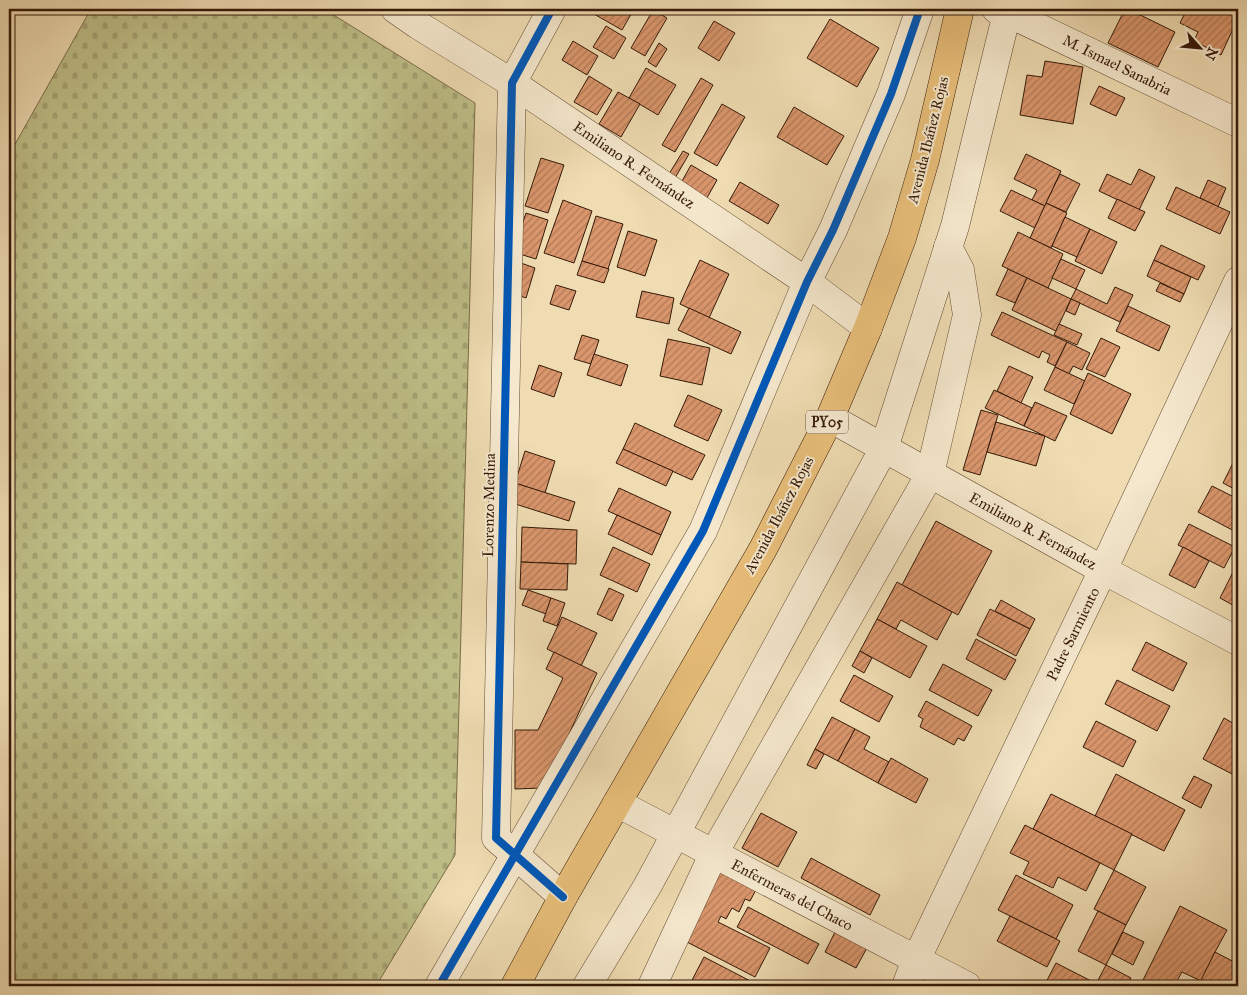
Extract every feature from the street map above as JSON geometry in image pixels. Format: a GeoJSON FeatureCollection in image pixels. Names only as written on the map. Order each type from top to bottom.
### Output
{"type":"FeatureCollection","features":[{"type":"Feature","properties":{"kind":"highway","name":"Avenida Ibáñez Rojas"},"geometry":{"type":"LineString","coordinates":[[617,803],[762,549],[830,418],[868,328],[902,238],[925,160],[960,9]]}},
{"type":"Feature","properties":{"kind":"highway","name":"PY05"},"geometry":{"type":"LineString","coordinates":[[515,986],[617,803]]}},
{"type":"Feature","properties":{"kind":"street","name":"Emiliano R. Fernández"},"geometry":{"type":"LineString","coordinates":[[395,9],[512,83],[807,282],[868,328]]}},
{"type":"Feature","properties":{"kind":"street"},"geometry":{"type":"LineString","coordinates":[[512,83],[552,9]]}},
{"type":"Feature","properties":{"kind":"street"},"geometry":{"type":"LineString","coordinates":[[439,986],[703,531],[807,282],[833,230],[891,94],[920,9]]}},
{"type":"Feature","properties":{"kind":"street"},"geometry":{"type":"LineString","coordinates":[[587,986],[648,885],[884,448],[948,247],[1004,10]]}},
{"type":"Feature","properties":{"kind":"street","name":"M. Ismael Sanabria"},"geometry":{"type":"LineString","coordinates":[[1004,10],[1238,123]]}},
{"type":"Feature","properties":{"kind":"street","name":"Lorenzo Medina"},"geometry":{"type":"LineString","coordinates":[[512,83],[496,838],[563,897]]}},
{"type":"Feature","properties":{"kind":"street"},"geometry":{"type":"LineString","coordinates":[[652,986],[714,854],[930,474],[967,315],[960,270],[948,247]]}},
{"type":"Feature","properties":{"kind":"street","name":"Padre Sarmiento"},"geometry":{"type":"LineString","coordinates":[[906,986],[916,960],[1103,570],[1238,282]]}},
{"type":"Feature","properties":{"kind":"street","name":"Emiliano R. Fernández"},"geometry":{"type":"LineString","coordinates":[[830,418],[1103,570],[1238,642]]}},
{"type":"Feature","properties":{"kind":"street","name":"Enfermeras del Chaco"},"geometry":{"type":"LineString","coordinates":[[617,803],[967,986]]}},
{"type":"Feature","properties":{"kind":"green space"},"geometry":{"type":"Polygon","coordinates":[[[91,9],[324,9],[475,103],[455,855],[376,986],[9,986],[9,155],[91,9]]]}},
{"type":"Feature","properties":{"kind":"building"},"geometry":{"type":"Polygon","coordinates":[[[597,9],[634,9],[622,30],[594,14],[597,9]]]}},
{"type":"Feature","properties":{"kind":"building"},"geometry":{"type":"Polygon","coordinates":[[[1125,9],[1175,32],[1158,67],[1108,43],[1125,9]]]}},
{"type":"Feature","properties":{"kind":"building"},"geometry":{"type":"Polygon","coordinates":[[[1128,9],[1143,9],[1140,14],[1128,9]]]}},
{"type":"Feature","properties":{"kind":"building"},"geometry":{"type":"Polygon","coordinates":[[[1187,9],[1220,9],[1238,18],[1221,55],[1194,41],[1198,32],[1180,23],[1187,9]]]}},
{"type":"Feature","properties":{"kind":"building"},"geometry":{"type":"Polygon","coordinates":[[[653,10],[667,18],[645,56],[631,48],[653,10]]]}},
{"type":"Feature","properties":{"kind":"building"},"geometry":{"type":"Polygon","coordinates":[[[830,19],[879,48],[857,87],[807,58],[830,19]]]}},
{"type":"Feature","properties":{"kind":"building"},"geometry":{"type":"Polygon","coordinates":[[[714,21],[735,33],[719,61],[698,48],[714,21]]]}},
{"type":"Feature","properties":{"kind":"building"},"geometry":{"type":"Polygon","coordinates":[[[606,26],[626,38],[614,59],[593,47],[606,26]]]}},
{"type":"Feature","properties":{"kind":"building"},"geometry":{"type":"Polygon","coordinates":[[[573,41],[598,56],[587,75],[562,60],[573,41]]]}},
{"type":"Feature","properties":{"kind":"building"},"geometry":{"type":"Polygon","coordinates":[[[659,43],[667,49],[656,67],[648,62],[659,43]]]}},
{"type":"Feature","properties":{"kind":"building"},"geometry":{"type":"Polygon","coordinates":[[[1045,61],[1083,67],[1073,124],[1020,115],[1027,75],[1042,77],[1045,61]]]}},
{"type":"Feature","properties":{"kind":"building"},"geometry":{"type":"Polygon","coordinates":[[[646,68],[676,85],[658,115],[629,98],[646,68]]]}},
{"type":"Feature","properties":{"kind":"building"},"geometry":{"type":"Polygon","coordinates":[[[589,76],[612,90],[597,115],[574,102],[589,76]]]}},
{"type":"Feature","properties":{"kind":"building"},"geometry":{"type":"Polygon","coordinates":[[[701,78],[713,85],[675,152],[662,145],[701,78]]]}},
{"type":"Feature","properties":{"kind":"building"},"geometry":{"type":"Polygon","coordinates":[[[1099,86],[1125,98],[1116,116],[1090,104],[1099,86]]]}},
{"type":"Feature","properties":{"kind":"building"},"geometry":{"type":"Polygon","coordinates":[[[618,92],[640,104],[621,137],[599,124],[618,92]]]}},
{"type":"Feature","properties":{"kind":"building"},"geometry":{"type":"Polygon","coordinates":[[[722,104],[745,117],[717,166],[694,153],[722,104]]]}},
{"type":"Feature","properties":{"kind":"building"},"geometry":{"type":"Polygon","coordinates":[[[794,107],[844,136],[827,165],[777,137],[794,107]]]}},
{"type":"Feature","properties":{"kind":"building"},"geometry":{"type":"Polygon","coordinates":[[[683,151],[689,154],[675,178],[669,174],[683,151]]]}},
{"type":"Feature","properties":{"kind":"building"},"geometry":{"type":"Polygon","coordinates":[[[1026,154],[1061,171],[1045,206],[1032,200],[1037,190],[1014,179],[1026,154]]]}},
{"type":"Feature","properties":{"kind":"building"},"geometry":{"type":"Polygon","coordinates":[[[541,158],[564,165],[548,213],[525,206],[541,158]]]}},
{"type":"Feature","properties":{"kind":"building"},"geometry":{"type":"Polygon","coordinates":[[[691,165],[717,180],[703,205],[677,190],[691,165]]]}},
{"type":"Feature","properties":{"kind":"building"},"geometry":{"type":"Polygon","coordinates":[[[1139,169],[1155,177],[1139,210],[1099,191],[1107,174],[1131,185],[1139,169]]]}},
{"type":"Feature","properties":{"kind":"building"},"geometry":{"type":"Polygon","coordinates":[[[1060,174],[1080,184],[1066,212],[1046,203],[1060,174]]]}},
{"type":"Feature","properties":{"kind":"building"},"geometry":{"type":"Polygon","coordinates":[[[1208,180],[1226,188],[1218,207],[1200,198],[1208,180]]]}},
{"type":"Feature","properties":{"kind":"building"},"geometry":{"type":"Polygon","coordinates":[[[740,182],[779,205],[768,224],[729,201],[740,182]]]}},
{"type":"Feature","properties":{"kind":"building"},"geometry":{"type":"Polygon","coordinates":[[[1176,187],[1230,212],[1220,234],[1166,209],[1176,187]]]}},
{"type":"Feature","properties":{"kind":"building"},"geometry":{"type":"Polygon","coordinates":[[[1011,190],[1045,206],[1035,228],[1000,211],[1011,190]]]}},
{"type":"Feature","properties":{"kind":"building"},"geometry":{"type":"Polygon","coordinates":[[[1117,199],[1145,212],[1135,231],[1108,218],[1117,199]]]}},
{"type":"Feature","properties":{"kind":"building"},"geometry":{"type":"Polygon","coordinates":[[[563,200],[592,211],[574,263],[544,253],[563,200]]]}},
{"type":"Feature","properties":{"kind":"building"},"geometry":{"type":"Polygon","coordinates":[[[1046,203],[1067,213],[1051,248],[1030,238],[1046,203]]]}},
{"type":"Feature","properties":{"kind":"building"},"geometry":{"type":"Polygon","coordinates":[[[526,213],[548,220],[536,259],[513,252],[526,213]]]}},
{"type":"Feature","properties":{"kind":"building"},"geometry":{"type":"Polygon","coordinates":[[[596,216],[623,224],[608,269],[582,261],[596,216]]]}},
{"type":"Feature","properties":{"kind":"building"},"geometry":{"type":"Polygon","coordinates":[[[1065,217],[1090,229],[1077,257],[1052,246],[1065,217]]]}},
{"type":"Feature","properties":{"kind":"building"},"geometry":{"type":"Polygon","coordinates":[[[1090,229],[1117,242],[1102,274],[1075,261],[1090,229]]]}},
{"type":"Feature","properties":{"kind":"building"},"geometry":{"type":"Polygon","coordinates":[[[628,231],[657,240],[645,276],[617,267],[628,231]]]}},
{"type":"Feature","properties":{"kind":"building"},"geometry":{"type":"Polygon","coordinates":[[[1018,232],[1063,254],[1048,288],[1002,266],[1018,232]]]}},
{"type":"Feature","properties":{"kind":"building"},"geometry":{"type":"Polygon","coordinates":[[[1161,245],[1205,266],[1198,280],[1154,260],[1161,245]]]}},
{"type":"Feature","properties":{"kind":"building"},"geometry":{"type":"Polygon","coordinates":[[[1061,259],[1085,270],[1076,289],[1052,278],[1061,259]]]}},
{"type":"Feature","properties":{"kind":"building"},"geometry":{"type":"Polygon","coordinates":[[[700,260],[729,274],[709,318],[680,304],[700,260]]]}},
{"type":"Feature","properties":{"kind":"building"},"geometry":{"type":"Polygon","coordinates":[[[1154,260],[1191,277],[1184,294],[1147,276],[1154,260]]]}},
{"type":"Feature","properties":{"kind":"building"},"geometry":{"type":"Polygon","coordinates":[[[582,261],[609,269],[604,283],[577,275],[582,261]]]}},
{"type":"Feature","properties":{"kind":"building"},"geometry":{"type":"Polygon","coordinates":[[[518,262],[535,268],[526,298],[509,292],[518,262]]]}},
{"type":"Feature","properties":{"kind":"building"},"geometry":{"type":"Polygon","coordinates":[[[1008,269],[1027,278],[1015,303],[996,295],[1008,269]]]}},
{"type":"Feature","properties":{"kind":"building"},"geometry":{"type":"Polygon","coordinates":[[[1027,278],[1071,299],[1056,331],[1012,310],[1027,278]]]}},
{"type":"Feature","properties":{"kind":"building"},"geometry":{"type":"Polygon","coordinates":[[[1160,283],[1184,294],[1180,302],[1156,291],[1160,283]]]}},
{"type":"Feature","properties":{"kind":"building"},"geometry":{"type":"Polygon","coordinates":[[[556,285],[576,291],[569,310],[550,304],[556,285]]]}},
{"type":"Feature","properties":{"kind":"building"},"geometry":{"type":"Polygon","coordinates":[[[1115,287],[1133,295],[1120,322],[1071,299],[1076,289],[1107,304],[1115,287]]]}},
{"type":"Feature","properties":{"kind":"building"},"geometry":{"type":"Polygon","coordinates":[[[642,291],[674,298],[669,324],[636,317],[642,291]]]}},
{"type":"Feature","properties":{"kind":"building"},"geometry":{"type":"Polygon","coordinates":[[[1071,299],[1080,303],[1075,315],[1066,311],[1071,299]]]}},
{"type":"Feature","properties":{"kind":"building"},"geometry":{"type":"Polygon","coordinates":[[[1128,306],[1170,326],[1159,351],[1116,331],[1128,306]]]}},
{"type":"Feature","properties":{"kind":"building"},"geometry":{"type":"Polygon","coordinates":[[[689,308],[741,332],[731,354],[678,330],[689,308]]]}},
{"type":"Feature","properties":{"kind":"building"},"geometry":{"type":"Polygon","coordinates":[[[1002,312],[1067,342],[1055,366],[1047,362],[1050,355],[1042,351],[1039,358],[991,335],[1002,312]]]}},
{"type":"Feature","properties":{"kind":"building"},"geometry":{"type":"Polygon","coordinates":[[[1059,324],[1082,334],[1077,345],[1054,335],[1059,324]]]}},
{"type":"Feature","properties":{"kind":"building"},"geometry":{"type":"Polygon","coordinates":[[[582,335],[599,340],[591,364],[574,359],[582,335]]]}},
{"type":"Feature","properties":{"kind":"building"},"geometry":{"type":"Polygon","coordinates":[[[1101,338],[1120,347],[1105,377],[1086,369],[1101,338]]]}},
{"type":"Feature","properties":{"kind":"building"},"geometry":{"type":"Polygon","coordinates":[[[668,339],[710,348],[702,385],[660,376],[668,339]]]}},
{"type":"Feature","properties":{"kind":"building"},"geometry":{"type":"Polygon","coordinates":[[[1067,342],[1090,353],[1082,370],[1073,366],[1069,374],[1055,367],[1067,342]]]}},
{"type":"Feature","properties":{"kind":"building"},"geometry":{"type":"Polygon","coordinates":[[[594,354],[628,365],[621,386],[587,375],[594,354]]]}},
{"type":"Feature","properties":{"kind":"building"},"geometry":{"type":"Polygon","coordinates":[[[539,365],[562,373],[554,397],[531,389],[539,365]]]}},
{"type":"Feature","properties":{"kind":"building"},"geometry":{"type":"Polygon","coordinates":[[[1009,366],[1033,377],[1021,403],[997,391],[1009,366]]]}},
{"type":"Feature","properties":{"kind":"building"},"geometry":{"type":"Polygon","coordinates":[[[1055,367],[1085,381],[1074,404],[1044,390],[1055,367]]]}},
{"type":"Feature","properties":{"kind":"building"},"geometry":{"type":"Polygon","coordinates":[[[1088,373],[1131,394],[1112,434],[1070,414],[1088,373]]]}},
{"type":"Feature","properties":{"kind":"building"},"geometry":{"type":"Polygon","coordinates":[[[994,390],[1032,408],[1024,426],[985,408],[994,390]]]}},
{"type":"Feature","properties":{"kind":"building"},"geometry":{"type":"Polygon","coordinates":[[[688,395],[722,410],[708,441],[674,426],[688,395]]]}},
{"type":"Feature","properties":{"kind":"building"},"geometry":{"type":"Polygon","coordinates":[[[1035,402],[1067,416],[1055,441],[1024,426],[1035,402]]]}},
{"type":"Feature","properties":{"kind":"building"},"geometry":{"type":"Polygon","coordinates":[[[981,410],[998,415],[980,475],[963,470],[981,410]]]}},
{"type":"Feature","properties":{"kind":"building"},"geometry":{"type":"Polygon","coordinates":[[[996,422],[1045,436],[1036,466],[987,452],[996,422]]]}},
{"type":"Feature","properties":{"kind":"building"},"geometry":{"type":"Polygon","coordinates":[[[635,423],[705,455],[692,480],[623,449],[635,423]]]}},
{"type":"Feature","properties":{"kind":"building"},"geometry":{"type":"Polygon","coordinates":[[[1238,438],[1238,450],[1233,447],[1238,438]]]}},
{"type":"Feature","properties":{"kind":"building"},"geometry":{"type":"Polygon","coordinates":[[[623,449],[673,471],[666,486],[616,463],[623,449]]]}},
{"type":"Feature","properties":{"kind":"building"},"geometry":{"type":"Polygon","coordinates":[[[525,451],[555,461],[545,493],[515,483],[525,451]]]}},
{"type":"Feature","properties":{"kind":"building"},"geometry":{"type":"Polygon","coordinates":[[[1238,453],[1238,491],[1223,483],[1238,453]]]}},
{"type":"Feature","properties":{"kind":"building"},"geometry":{"type":"Polygon","coordinates":[[[515,483],[575,502],[569,521],[509,502],[515,483]]]}},
{"type":"Feature","properties":{"kind":"building"},"geometry":{"type":"Polygon","coordinates":[[[1212,486],[1238,499],[1238,533],[1198,512],[1212,486]]]}},
{"type":"Feature","properties":{"kind":"building"},"geometry":{"type":"Polygon","coordinates":[[[619,488],[671,512],[661,535],[608,511],[619,488]]]}},
{"type":"Feature","properties":{"kind":"building"},"geometry":{"type":"Polygon","coordinates":[[[617,515],[661,535],[652,555],[608,534],[617,515]]]}},
{"type":"Feature","properties":{"kind":"building"},"geometry":{"type":"Polygon","coordinates":[[[936,521],[992,551],[958,615],[902,585],[936,521]]]}},
{"type":"Feature","properties":{"kind":"building"},"geometry":{"type":"Polygon","coordinates":[[[1189,524],[1235,547],[1224,568],[1178,545],[1189,524]]]}},
{"type":"Feature","properties":{"kind":"building"},"geometry":{"type":"Polygon","coordinates":[[[522,527],[577,530],[576,564],[521,562],[522,527]]]}},
{"type":"Feature","properties":{"kind":"building"},"geometry":{"type":"Polygon","coordinates":[[[613,547],[650,564],[637,592],[600,575],[613,547]]]}},
{"type":"Feature","properties":{"kind":"building"},"geometry":{"type":"Polygon","coordinates":[[[1183,547],[1209,561],[1195,588],[1169,575],[1183,547]]]}},
{"type":"Feature","properties":{"kind":"building"},"geometry":{"type":"Polygon","coordinates":[[[521,562],[568,564],[567,590],[520,589],[521,562]]]}},
{"type":"Feature","properties":{"kind":"building"},"geometry":{"type":"Polygon","coordinates":[[[1238,562],[1238,608],[1220,598],[1238,562]]]}},
{"type":"Feature","properties":{"kind":"building"},"geometry":{"type":"Polygon","coordinates":[[[897,582],[952,612],[937,640],[901,620],[896,629],[877,619],[897,582]]]}},
{"type":"Feature","properties":{"kind":"building"},"geometry":{"type":"Polygon","coordinates":[[[609,588],[624,595],[612,621],[597,614],[609,588]]]}},
{"type":"Feature","properties":{"kind":"building"},"geometry":{"type":"Polygon","coordinates":[[[528,590],[551,598],[546,614],[522,605],[528,590]]]}},
{"type":"Feature","properties":{"kind":"building"},"geometry":{"type":"Polygon","coordinates":[[[551,598],[565,603],[557,626],[543,621],[551,598]]]}},
{"type":"Feature","properties":{"kind":"building"},"geometry":{"type":"Polygon","coordinates":[[[1001,600],[1035,619],[1030,629],[995,611],[1001,600]]]}},
{"type":"Feature","properties":{"kind":"building"},"geometry":{"type":"Polygon","coordinates":[[[990,609],[1030,629],[1016,656],[977,635],[990,609]]]}},
{"type":"Feature","properties":{"kind":"building"},"geometry":{"type":"Polygon","coordinates":[[[562,617],[597,633],[581,666],[547,649],[562,617]]]}},
{"type":"Feature","properties":{"kind":"building"},"geometry":{"type":"Polygon","coordinates":[[[877,619],[927,646],[910,678],[860,651],[877,619]]]}},
{"type":"Feature","properties":{"kind":"building"},"geometry":{"type":"Polygon","coordinates":[[[976,639],[1016,660],[1005,680],[966,659],[976,639]]]}},
{"type":"Feature","properties":{"kind":"building"},"geometry":{"type":"Polygon","coordinates":[[[1146,642],[1187,663],[1173,691],[1132,670],[1146,642]]]}},
{"type":"Feature","properties":{"kind":"building"},"geometry":{"type":"Polygon","coordinates":[[[860,651],[872,658],[864,673],[852,666],[860,651]]]}},
{"type":"Feature","properties":{"kind":"building"},"geometry":{"type":"Polygon","coordinates":[[[554,652],[597,673],[553,769],[541,788],[515,789],[515,730],[538,730],[563,678],[546,669],[554,652]]]}},
{"type":"Feature","properties":{"kind":"building"},"geometry":{"type":"Polygon","coordinates":[[[943,664],[992,690],[978,716],[929,690],[943,664]]]}},
{"type":"Feature","properties":{"kind":"building"},"geometry":{"type":"Polygon","coordinates":[[[854,675],[893,696],[879,722],[840,701],[854,675]]]}},
{"type":"Feature","properties":{"kind":"building"},"geometry":{"type":"Polygon","coordinates":[[[1117,680],[1170,706],[1157,731],[1105,704],[1117,680]]]}},
{"type":"Feature","properties":{"kind":"building"},"geometry":{"type":"Polygon","coordinates":[[[926,701],[972,726],[964,741],[958,738],[954,745],[920,727],[923,719],[918,716],[926,701]]]}},
{"type":"Feature","properties":{"kind":"building"},"geometry":{"type":"Polygon","coordinates":[[[832,717],[855,729],[838,761],[815,749],[832,717]]]}},
{"type":"Feature","properties":{"kind":"building"},"geometry":{"type":"Polygon","coordinates":[[[1224,718],[1238,726],[1238,777],[1203,759],[1224,718]]]}},
{"type":"Feature","properties":{"kind":"building"},"geometry":{"type":"Polygon","coordinates":[[[1096,721],[1136,741],[1123,767],[1083,747],[1096,721]]]}},
{"type":"Feature","properties":{"kind":"building"},"geometry":{"type":"Polygon","coordinates":[[[855,729],[870,737],[864,749],[889,762],[878,783],[838,761],[855,729]]]}},
{"type":"Feature","properties":{"kind":"building"},"geometry":{"type":"Polygon","coordinates":[[[815,749],[824,754],[816,769],[807,765],[815,749]]]}},
{"type":"Feature","properties":{"kind":"building"},"geometry":{"type":"Polygon","coordinates":[[[891,758],[928,779],[916,803],[878,783],[891,758]]]}},
{"type":"Feature","properties":{"kind":"building"},"geometry":{"type":"Polygon","coordinates":[[[1116,774],[1185,810],[1164,851],[1095,816],[1116,774]]]}},
{"type":"Feature","properties":{"kind":"building"},"geometry":{"type":"Polygon","coordinates":[[[1194,776],[1212,785],[1201,808],[1182,798],[1194,776]]]}},
{"type":"Feature","properties":{"kind":"building"},"geometry":{"type":"Polygon","coordinates":[[[1051,794],[1132,834],[1114,870],[1033,829],[1051,794]]]}},
{"type":"Feature","properties":{"kind":"building"},"geometry":{"type":"Polygon","coordinates":[[[761,813],[797,832],[778,867],[742,848],[761,813]]]}},
{"type":"Feature","properties":{"kind":"building"},"geometry":{"type":"Polygon","coordinates":[[[1025,825],[1100,863],[1086,891],[1058,877],[1053,888],[1023,874],[1029,862],[1010,853],[1025,825]]]}},
{"type":"Feature","properties":{"kind":"building"},"geometry":{"type":"Polygon","coordinates":[[[811,858],[880,895],[870,915],[801,878],[811,858]]]}},
{"type":"Feature","properties":{"kind":"building"},"geometry":{"type":"Polygon","coordinates":[[[722,868],[758,886],[750,901],[745,899],[739,912],[732,908],[726,919],[721,916],[718,922],[770,948],[755,977],[685,941],[722,868]]]}},
{"type":"Feature","properties":{"kind":"building"},"geometry":{"type":"Polygon","coordinates":[[[1114,870],[1146,887],[1126,925],[1094,909],[1114,870]]]}},
{"type":"Feature","properties":{"kind":"building"},"geometry":{"type":"Polygon","coordinates":[[[1016,875],[1073,905],[1056,939],[998,910],[1016,875]]]}},
{"type":"Feature","properties":{"kind":"building"},"geometry":{"type":"Polygon","coordinates":[[[1180,906],[1227,930],[1201,981],[1182,972],[1174,986],[1140,986],[1180,906]]]}},
{"type":"Feature","properties":{"kind":"building"},"geometry":{"type":"Polygon","coordinates":[[[748,907],[819,944],[808,964],[737,927],[748,907]]]}},
{"type":"Feature","properties":{"kind":"building"},"geometry":{"type":"Polygon","coordinates":[[[1098,911],[1126,925],[1106,965],[1078,951],[1098,911]]]}},
{"type":"Feature","properties":{"kind":"building"},"geometry":{"type":"Polygon","coordinates":[[[1010,916],[1060,941],[1047,967],[997,941],[1010,916]]]}},
{"type":"Feature","properties":{"kind":"building"},"geometry":{"type":"Polygon","coordinates":[[[836,930],[868,946],[856,968],[825,952],[836,930]]]}},
{"type":"Feature","properties":{"kind":"building"},"geometry":{"type":"Polygon","coordinates":[[[1123,932],[1144,942],[1133,965],[1112,954],[1123,932]]]}},
{"type":"Feature","properties":{"kind":"building"},"geometry":{"type":"Polygon","coordinates":[[[1215,952],[1238,964],[1238,978],[1234,986],[1198,986],[1215,952]]]}},
{"type":"Feature","properties":{"kind":"building"},"geometry":{"type":"Polygon","coordinates":[[[704,957],[760,986],[689,986],[704,957]]]}},
{"type":"Feature","properties":{"kind":"building"},"geometry":{"type":"Polygon","coordinates":[[[1056,963],[1097,984],[1095,986],[1044,986],[1056,963]]]}},
{"type":"Feature","properties":{"kind":"building"},"geometry":{"type":"Polygon","coordinates":[[[1106,965],[1131,978],[1127,986],[1095,986],[1106,965]]]}},
{"type":"Feature","properties":{"kind":"cycle path"},"geometry":{"type":"LineString","coordinates":[[552,9],[512,83],[496,838],[563,897]]}},
{"type":"Feature","properties":{"kind":"cycle path"},"geometry":{"type":"LineString","coordinates":[[439,986],[703,531],[807,282],[833,230],[891,94],[920,9]]}}]}
